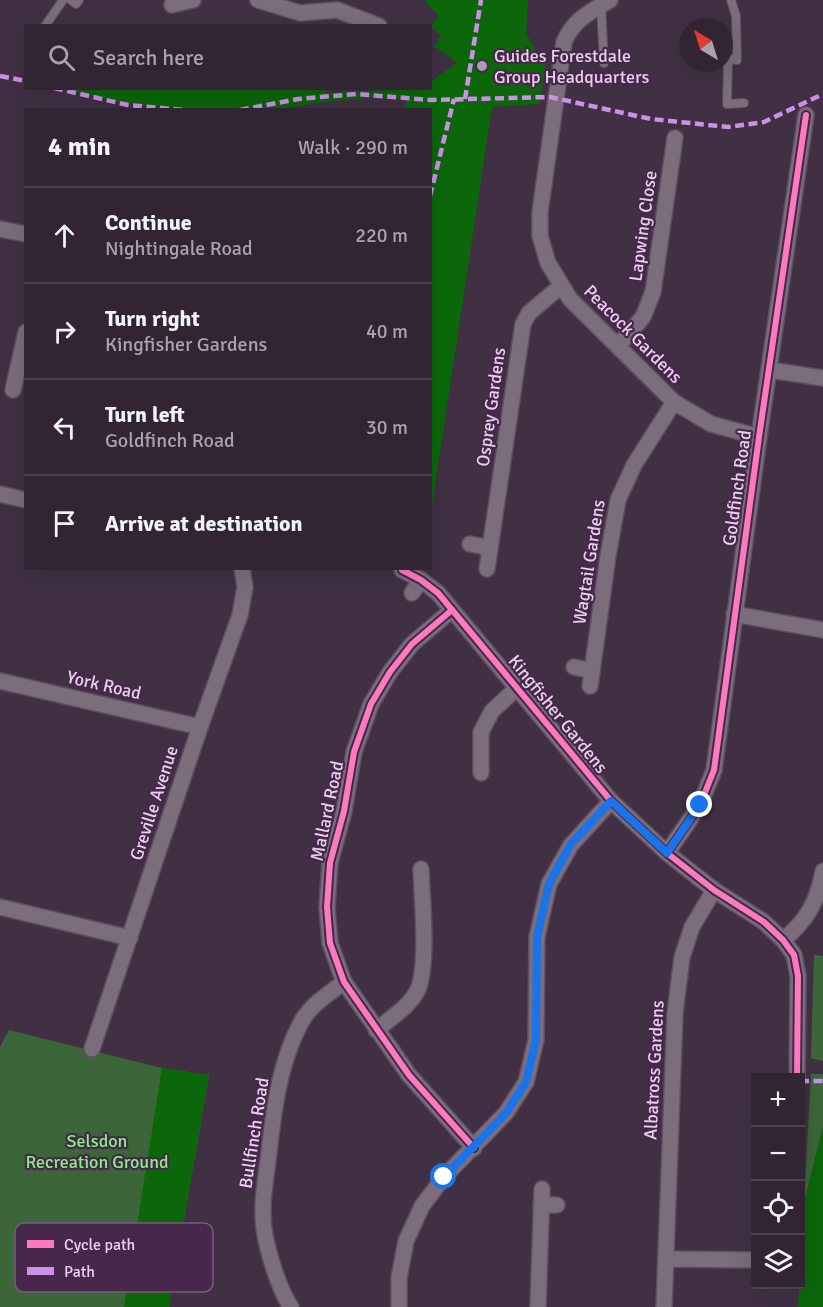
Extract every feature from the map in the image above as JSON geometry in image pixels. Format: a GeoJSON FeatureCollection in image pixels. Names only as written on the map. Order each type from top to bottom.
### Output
{"type":"FeatureCollection","features":[{"type":"Feature","properties":{"kind":"street"},"geometry":{"type":"LineString","coordinates":[[168,2],[193,0]]}},
{"type":"Feature","properties":{"kind":"street"},"geometry":{"type":"LineString","coordinates":[[258,0],[300,13],[337,10],[374,24]]}},
{"type":"Feature","properties":{"kind":"street","name":"Peacock Gardens"},"geometry":{"type":"LineString","coordinates":[[606,3],[576,22],[564,42],[540,212],[540,236],[548,263],[570,299],[674,402],[711,424],[759,437]]}},
{"type":"Feature","properties":{"kind":"street","name":"Goldfinch Road"},"geometry":{"type":"LineString","coordinates":[[667,853],[700,805],[714,770],[806,115]]}},
{"type":"Feature","properties":{"kind":"street","name":"Lapwing Close"},"geometry":{"type":"LineString","coordinates":[[618,346],[643,317],[653,292],[675,138]]}},
{"type":"Feature","properties":{"kind":"street"},"geometry":{"type":"LineString","coordinates":[[0,229],[24,234]]}},
{"type":"Feature","properties":{"kind":"street","name":"Osprey Gardens"},"geometry":{"type":"LineString","coordinates":[[487,569],[523,324],[529,313],[561,286]]}},
{"type":"Feature","properties":{"kind":"street"},"geometry":{"type":"LineString","coordinates":[[13,390],[24,341]]}},
{"type":"Feature","properties":{"kind":"street"},"geometry":{"type":"LineString","coordinates":[[770,370],[823,378]]}},
{"type":"Feature","properties":{"kind":"street","name":"Wagtail Gardens"},"geometry":{"type":"LineString","coordinates":[[574,667],[591,678],[618,500],[634,465],[674,402]]}},
{"type":"Feature","properties":{"kind":"street"},"geometry":{"type":"LineString","coordinates":[[0,494],[24,500]]}},
{"type":"Feature","properties":{"kind":"street"},"geometry":{"type":"LineString","coordinates":[[470,544],[490,548]]}},
{"type":"Feature","properties":{"kind":"street","name":"Greville Avenue"},"geometry":{"type":"LineString","coordinates":[[92,1049],[240,615],[245,587],[242,570]]}},
{"type":"Feature","properties":{"kind":"street","name":"Kingfisher Gardens"},"geometry":{"type":"LineString","coordinates":[[402,570],[421,580],[438,593],[577,763],[611,801],[667,853],[714,890],[764,922],[783,940],[794,955],[798,976],[797,1073]]}},
{"type":"Feature","properties":{"kind":"street"},"geometry":{"type":"LineString","coordinates":[[412,593],[421,580]]}},
{"type":"Feature","properties":{"kind":"street","name":"Mallard Road"},"geometry":{"type":"LineString","coordinates":[[452,610],[412,644],[390,672],[370,704],[354,752],[344,811],[330,863],[327,907],[330,943],[344,982],[409,1075],[474,1148]]}},
{"type":"Feature","properties":{"kind":"street"},"geometry":{"type":"LineString","coordinates":[[734,615],[823,630]]}},
{"type":"Feature","properties":{"kind":"street","name":"York Road"},"geometry":{"type":"LineString","coordinates":[[0,681],[200,727]]}},
{"type":"Feature","properties":{"kind":"street"},"geometry":{"type":"LineString","coordinates":[[477,764],[481,732],[492,711],[517,688]]}},
{"type":"Feature","properties":{"kind":"street"},"geometry":{"type":"LineString","coordinates":[[399,1307],[399,1278],[406,1241],[422,1206],[444,1177],[506,1113],[526,1082],[536,1040],[537,937],[549,884],[571,844],[611,801]]}},
{"type":"Feature","properties":{"kind":"street"},"geometry":{"type":"LineString","coordinates":[[376,1030],[408,1003],[418,988],[423,962],[421,869]]}},
{"type":"Feature","properties":{"kind":"street"},"geometry":{"type":"LineString","coordinates":[[783,940],[798,928],[810,911],[823,871]]}},
{"type":"Feature","properties":{"kind":"street","name":"Albatross Gardens"},"geometry":{"type":"LineString","coordinates":[[664,1307],[675,1013],[681,957],[692,927],[714,890]]}},
{"type":"Feature","properties":{"kind":"street"},"geometry":{"type":"LineString","coordinates":[[0,907],[130,938]]}},
{"type":"Feature","properties":{"kind":"street","name":"Bullfinch Road"},"geometry":{"type":"LineString","coordinates":[[287,1306],[269,1254],[264,1228],[263,1198],[278,1088],[304,1017],[344,982]]}},
{"type":"Feature","properties":{"kind":"street"},"geometry":{"type":"LineString","coordinates":[[538,1307],[541,1197],[557,1205]]}},
{"type":"Feature","properties":{"kind":"street"},"geometry":{"type":"LineString","coordinates":[[666,1259],[751,1260]]}},
{"type":"Feature","properties":{"kind":"lane"},"geometry":{"type":"LineString","coordinates":[[46,24],[63,0]]}},
{"type":"Feature","properties":{"kind":"lane"},"geometry":{"type":"LineString","coordinates":[[71,0],[76,4],[79,0]]}},
{"type":"Feature","properties":{"kind":"lane"},"geometry":{"type":"LineString","coordinates":[[731,0],[736,16],[737,60],[728,59],[727,104],[744,103]]}},
{"type":"Feature","properties":{"kind":"lane"},"geometry":{"type":"LineString","coordinates":[[604,63],[606,3]]}},
{"type":"Feature","properties":{"kind":"green space"},"geometry":{"type":"Polygon","coordinates":[[[424,0],[528,0],[526,33],[545,67],[540,104],[492,107],[432,506],[432,108],[404,108],[406,99],[367,98],[284,108],[174,108],[130,104],[65,90],[326,90],[325,93],[432,90],[432,80],[457,63],[434,46],[441,36],[432,28],[439,15],[424,0]]]}},
{"type":"Feature","properties":{"kind":"green space"},"geometry":{"type":"Polygon","coordinates":[[[814,955],[823,956],[823,1061],[811,1058],[814,955]]]}},
{"type":"Feature","properties":{"kind":"green space","name":"Selsdon Recreation Ground"},"geometry":{"type":"Polygon","coordinates":[[[9,1030],[162,1068],[209,1075],[183,1223],[15,1223],[15,1292],[172,1292],[169,1307],[0,1307],[0,1047],[9,1030]]]}},
{"type":"Feature","properties":{"kind":"green space"},"geometry":{"type":"Polygon","coordinates":[[[162,1068],[209,1075],[183,1223],[137,1223],[162,1068]]]}},
{"type":"Feature","properties":{"kind":"green space"},"geometry":{"type":"Polygon","coordinates":[[[811,1074],[823,1074],[823,1126],[805,1200],[811,1074]]]}},
{"type":"Feature","properties":{"kind":"green space"},"geometry":{"type":"Polygon","coordinates":[[[823,1126],[823,1307],[798,1307],[799,1289],[805,1289],[805,1200],[823,1126]]]}},
{"type":"Feature","properties":{"kind":"green space"},"geometry":{"type":"Polygon","coordinates":[[[126,1292],[172,1292],[169,1307],[124,1307],[126,1292]]]}},
{"type":"Feature","properties":{"kind":"marked path"},"geometry":{"type":"LineString","coordinates":[[465,99],[481,0]]}},
{"type":"Feature","properties":{"kind":"marked path"},"geometry":{"type":"LineString","coordinates":[[0,76],[24,81]]}},
{"type":"Feature","properties":{"kind":"marked path"},"geometry":{"type":"LineString","coordinates":[[63,90],[128,105],[162,108]]}},
{"type":"Feature","properties":{"kind":"marked path"},"geometry":{"type":"LineString","coordinates":[[251,108],[298,99],[356,94],[430,100],[550,97],[651,119],[728,127],[764,122],[823,94]]}},
{"type":"Feature","properties":{"kind":"marked path"},"geometry":{"type":"LineString","coordinates":[[432,188],[454,99]]}},
{"type":"Feature","properties":{"kind":"marked path"},"geometry":{"type":"LineString","coordinates":[[805,1081],[823,1081]]}},
{"type":"Feature","properties":{"kind":"cycle path"},"geometry":{"type":"LineString","coordinates":[[667,853],[700,805],[714,770],[806,115]]}},
{"type":"Feature","properties":{"kind":"cycle path"},"geometry":{"type":"LineString","coordinates":[[402,570],[421,580],[438,593],[611,801],[667,853],[714,890],[764,922],[783,940],[794,955],[798,976],[797,1073]]}},
{"type":"Feature","properties":{"kind":"cycle path"},"geometry":{"type":"LineString","coordinates":[[452,610],[412,644],[390,672],[371,704],[354,752],[344,811],[330,863],[327,907],[330,943],[344,982],[409,1075],[474,1148]]}},
{"type":"Feature","properties":{"kind":"place","name":"Guides Forestdale Group Headquarters"},"geometry":{"type":"Point","coordinates":[482,66]}},
{"type":"Feature","properties":{"kind":"route"},"geometry":{"type":"LineString","coordinates":[[444,1177],[506,1113],[526,1082],[536,1040],[537,937],[549,884],[571,844],[611,801],[667,853],[700,805]]}}]}
